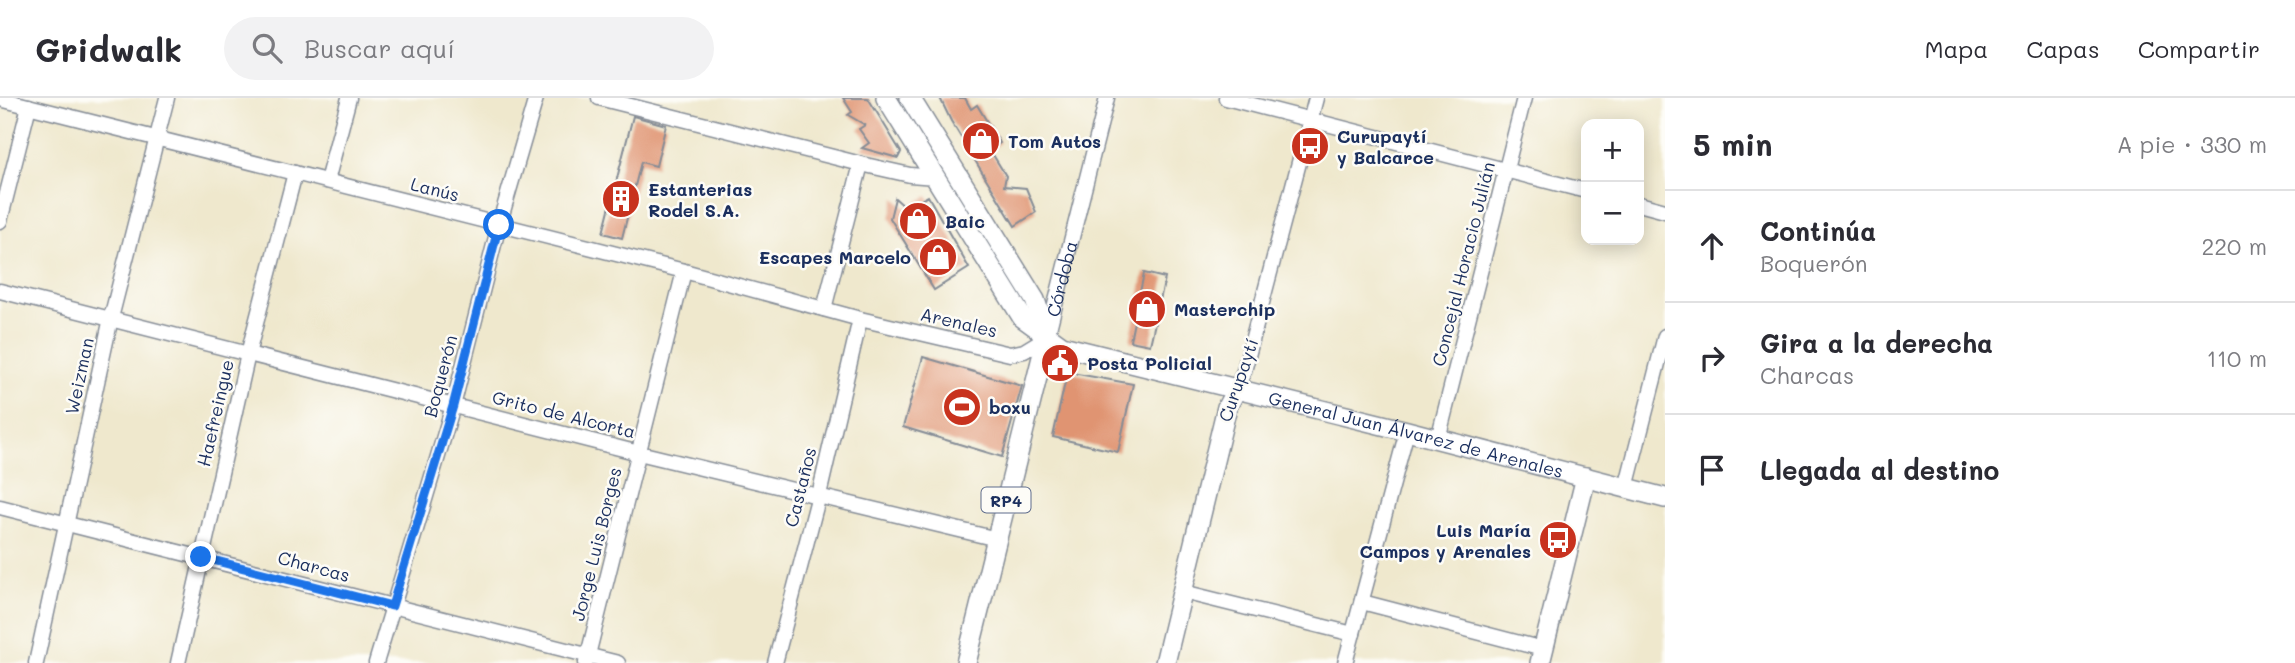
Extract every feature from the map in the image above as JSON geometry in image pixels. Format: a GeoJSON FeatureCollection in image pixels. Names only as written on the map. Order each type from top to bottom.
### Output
{"type":"FeatureCollection","features":[{"type":"Feature","properties":{"kind":"main road","name":"General Juan Álvarez de Arenales"},"geometry":{"type":"LineString","coordinates":[[886,98],[1022,317],[1062,346],[1408,431],[1665,498]]}},
{"type":"Feature","properties":{"kind":"main road"},"geometry":{"type":"LineString","coordinates":[[910,98],[1035,300],[1047,337]]}},
{"type":"Feature","properties":{"kind":"main road","name":"Córdoba"},"geometry":{"type":"LineString","coordinates":[[966,663],[1047,337]]}},
{"type":"Feature","properties":{"kind":"main road","name":"Curupaytí"},"geometry":{"type":"LineString","coordinates":[[1166,663],[1227,407],[1237,388]]}},
{"type":"Feature","properties":{"kind":"main road"},"geometry":{"type":"LineString","coordinates":[[1541,656],[1586,477]]}},
{"type":"Feature","properties":{"kind":"street","name":"Weizman"},"geometry":{"type":"LineString","coordinates":[[36,663],[111,318],[167,98]]}},
{"type":"Feature","properties":{"kind":"street"},"geometry":{"type":"LineString","coordinates":[[327,181],[349,98]]}},
{"type":"Feature","properties":{"kind":"street","name":"Boquerón"},"geometry":{"type":"LineString","coordinates":[[376,663],[453,406],[499,225],[536,98]]}},
{"type":"Feature","properties":{"kind":"street"},"geometry":{"type":"LineString","coordinates":[[599,98],[861,164],[910,175],[935,177]]}},
{"type":"Feature","properties":{"kind":"street","name":"Córdoba"},"geometry":{"type":"LineString","coordinates":[[1047,337],[1107,98]]}},
{"type":"Feature","properties":{"kind":"street"},"geometry":{"type":"LineString","coordinates":[[1226,98],[1581,190]]}},
{"type":"Feature","properties":{"kind":"street","name":"Curupaytí"},"geometry":{"type":"LineString","coordinates":[[1237,388],[1244,371],[1316,98]]}},
{"type":"Feature","properties":{"kind":"street","name":"Concejal Horacio Julián"},"geometry":{"type":"LineString","coordinates":[[1438,439],[1524,98]]}},
{"type":"Feature","properties":{"kind":"street","name":"Lanús"},"geometry":{"type":"LineString","coordinates":[[0,99],[684,271],[860,319]]}},
{"type":"Feature","properties":{"kind":"street"},"geometry":{"type":"LineString","coordinates":[[0,221],[29,106]]}},
{"type":"Feature","properties":{"kind":"street"},"geometry":{"type":"LineString","coordinates":[[824,309],[861,164]]}},
{"type":"Feature","properties":{"kind":"street","name":"Haefreingue"},"geometry":{"type":"LineString","coordinates":[[178,663],[248,354],[295,173]]}},
{"type":"Feature","properties":{"kind":"street"},"geometry":{"type":"LineString","coordinates":[[1644,205],[1665,211]]}},
{"type":"Feature","properties":{"kind":"street","name":"Jorge Luis Borges"},"geometry":{"type":"LineString","coordinates":[[587,659],[684,271]]}},
{"type":"Feature","properties":{"kind":"street","name":"Grito de Alcorta"},"geometry":{"type":"LineString","coordinates":[[0,291],[639,453],[997,539]]}},
{"type":"Feature","properties":{"kind":"street","name":"Arenales"},"geometry":{"type":"LineString","coordinates":[[860,319],[1010,354],[1024,351],[1047,337]]}},
{"type":"Feature","properties":{"kind":"street","name":"Castaños"},"geometry":{"type":"LineString","coordinates":[[775,663],[819,495],[860,319]]}},
{"type":"Feature","properties":{"kind":"street"},"geometry":{"type":"LineString","coordinates":[[1626,488],[1662,364],[1665,336]]}},
{"type":"Feature","properties":{"kind":"street"},"geometry":{"type":"LineString","coordinates":[[1345,663],[1408,431]]}},
{"type":"Feature","properties":{"kind":"street","name":"Charcas"},"geometry":{"type":"LineString","coordinates":[[0,507],[392,606],[587,659],[618,663]]}},
{"type":"Feature","properties":{"kind":"street"},"geometry":{"type":"LineString","coordinates":[[1183,592],[1353,634]]}},
{"type":"Feature","properties":{"kind":"street"},"geometry":{"type":"LineString","coordinates":[[1362,602],[1541,656]]}},
{"type":"Feature","properties":{"kind":"building"},"geometry":{"type":"Polygon","coordinates":[[[843,98],[868,98],[901,152],[898,158],[862,148],[869,143],[859,129],[865,125],[848,115],[852,112],[843,98]]]}},
{"type":"Feature","properties":{"kind":"building"},"geometry":{"type":"Polygon","coordinates":[[[940,98],[965,98],[971,109],[977,105],[1000,143],[990,150],[1006,176],[1004,186],[1026,188],[1036,212],[1015,226],[951,121],[940,98]]]}},
{"type":"Feature","properties":{"kind":"building","name":"Estanterias Rodel S.A."},"geometry":{"type":"Polygon","coordinates":[[[633,116],[666,125],[656,166],[641,162],[622,238],[603,233],[633,116]]]}},
{"type":"Feature","properties":{"kind":"building"},"geometry":{"type":"Polygon","coordinates":[[[928,196],[969,268],[934,290],[890,218],[895,198],[906,208],[928,196]]]}},
{"type":"Feature","properties":{"kind":"building","name":"Masterchip"},"geometry":{"type":"Polygon","coordinates":[[[1144,273],[1165,278],[1150,345],[1130,341],[1144,273]]]}},
{"type":"Feature","properties":{"kind":"building","name":"boxu"},"geometry":{"type":"Polygon","coordinates":[[[923,357],[1022,386],[1002,457],[903,427],[923,357]]]}},
{"type":"Feature","properties":{"kind":"building"},"geometry":{"type":"Polygon","coordinates":[[[1072,373],[1133,384],[1118,452],[1053,437],[1066,378],[1072,373]]]}},
{"type":"Feature","properties":{"kind":"place","name":"Tom Autos"},"geometry":{"type":"Point","coordinates":[981,141]}},
{"type":"Feature","properties":{"kind":"place","name":"Curupaytí y Balcarce"},"geometry":{"type":"Point","coordinates":[1310,146]}},
{"type":"Feature","properties":{"kind":"place","name":"Estanterias Rodel S.A."},"geometry":{"type":"Point","coordinates":[621,199]}},
{"type":"Feature","properties":{"kind":"place","name":"Baic"},"geometry":{"type":"Point","coordinates":[918,221]}},
{"type":"Feature","properties":{"kind":"place","name":"Escapes Marcelo"},"geometry":{"type":"Point","coordinates":[938,257]}},
{"type":"Feature","properties":{"kind":"place","name":"Masterchip"},"geometry":{"type":"Point","coordinates":[1147,309]}},
{"type":"Feature","properties":{"kind":"place","name":"Posta Policial"},"geometry":{"type":"Point","coordinates":[1060,363]}},
{"type":"Feature","properties":{"kind":"place","name":"boxu"},"geometry":{"type":"Point","coordinates":[962,407]}},
{"type":"Feature","properties":{"kind":"place","name":"Luis María Campos y Arenales"},"geometry":{"type":"Point","coordinates":[1558,540]}},
{"type":"Feature","properties":{"kind":"route"},"geometry":{"type":"LineString","coordinates":[[201,557],[392,606],[453,406],[499,225]]}}]}
